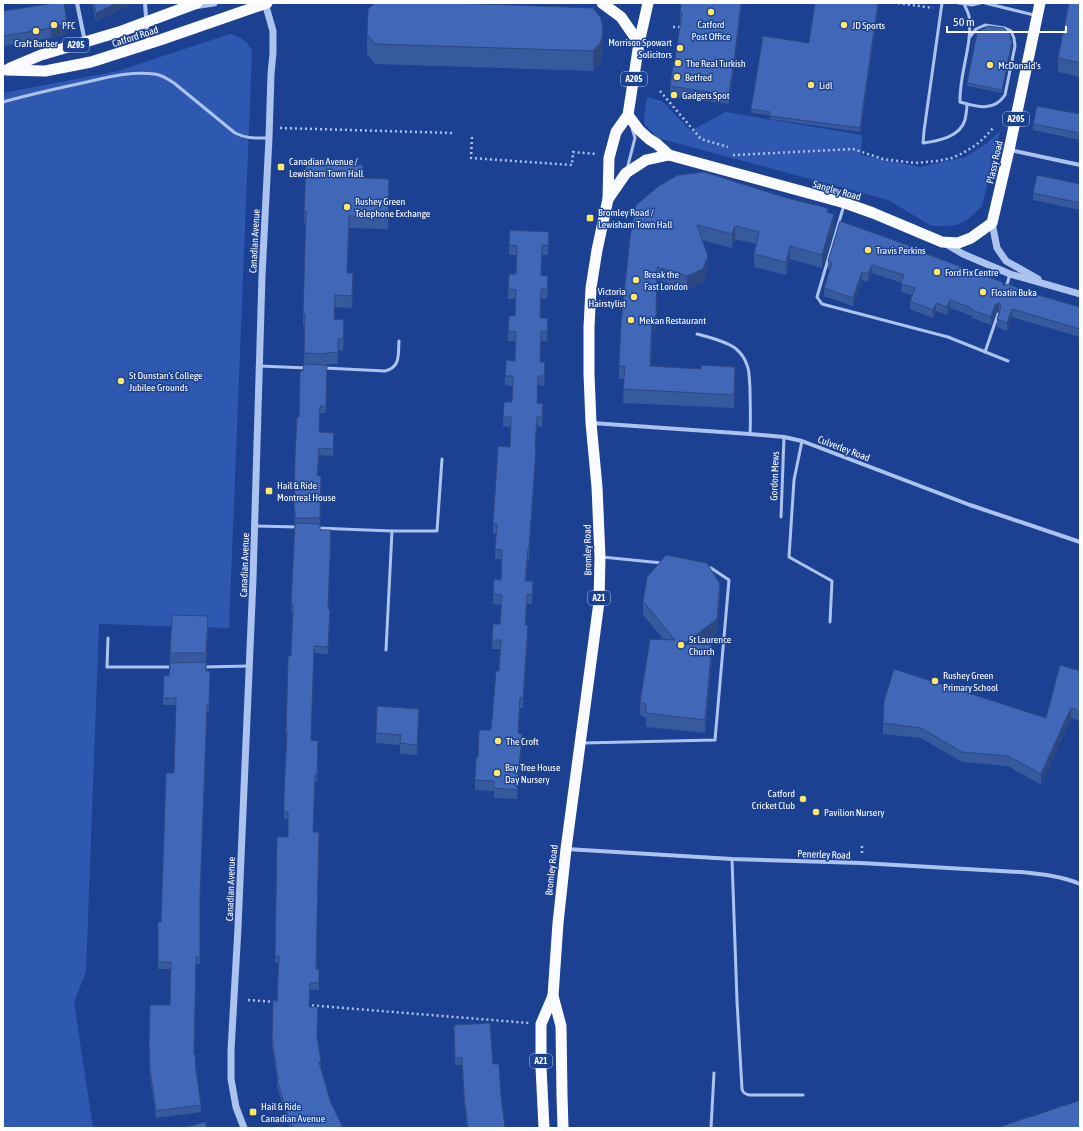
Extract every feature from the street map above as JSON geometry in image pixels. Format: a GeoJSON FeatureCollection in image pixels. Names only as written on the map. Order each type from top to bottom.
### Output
{"type":"FeatureCollection","features":[{"type":"Feature","properties":{"kind":"highway","name":"Catford Road"},"geometry":{"type":"LineString","coordinates":[[5,70],[45,71],[91,62],[148,44],[265,3]]}},
{"type":"Feature","properties":{"kind":"highway"},"geometry":{"type":"LineString","coordinates":[[602,3],[621,17],[639,43]]}},
{"type":"Feature","properties":{"kind":"highway","name":"A205"},"geometry":{"type":"LineString","coordinates":[[628,115],[639,43],[648,3]]}},
{"type":"Feature","properties":{"kind":"highway","name":"Plassy Road"},"geometry":{"type":"LineString","coordinates":[[992,223],[1040,3]]}},
{"type":"Feature","properties":{"kind":"highway","name":"Catford Road"},"geometry":{"type":"LineString","coordinates":[[5,70],[41,55],[147,23],[192,5]]}},
{"type":"Feature","properties":{"kind":"highway","name":"Sangley Road"},"geometry":{"type":"LineString","coordinates":[[628,115],[639,130],[669,155],[845,203],[942,242]]}},
{"type":"Feature","properties":{"kind":"highway","name":"Bromley Road"},"geometry":{"type":"LineString","coordinates":[[544,1128],[541,1067],[542,1024],[553,996],[558,923],[566,849],[599,602],[600,557],[597,488],[591,423],[589,335],[591,288],[597,250],[608,199],[609,158],[616,132],[628,115]]}},
{"type":"Feature","properties":{"kind":"highway","name":"Bromley Road"},"geometry":{"type":"LineString","coordinates":[[608,199],[626,173],[646,160],[654,157],[669,155]]}},
{"type":"Feature","properties":{"kind":"highway"},"geometry":{"type":"LineString","coordinates":[[942,242],[958,243],[971,238],[992,223]]}},
{"type":"Feature","properties":{"kind":"highway","name":"Bromley Road"},"geometry":{"type":"LineString","coordinates":[[553,996],[561,1026],[563,1128]]}},
{"type":"Feature","properties":{"kind":"street"},"geometry":{"type":"LineString","coordinates":[[77,3],[85,42]]}},
{"type":"Feature","properties":{"kind":"street"},"geometry":{"type":"LineString","coordinates":[[145,3],[148,44]]}},
{"type":"Feature","properties":{"kind":"street"},"geometry":{"type":"LineString","coordinates":[[192,5],[214,3]]}},
{"type":"Feature","properties":{"kind":"street","name":"Canadian Avenue"},"geometry":{"type":"LineString","coordinates":[[244,1128],[236,1107],[231,1079],[231,1050],[250,666],[262,276],[273,53],[273,31],[265,3]]}},
{"type":"Feature","properties":{"kind":"street"},"geometry":{"type":"LineString","coordinates":[[1009,150],[1080,165]]}},
{"type":"Feature","properties":{"kind":"street","name":"Sangley Road"},"geometry":{"type":"LineString","coordinates":[[992,223],[996,248],[1006,261],[1047,284]]}},
{"type":"Feature","properties":{"kind":"street","name":"Sangley Road"},"geometry":{"type":"LineString","coordinates":[[942,242],[963,254],[1010,274],[1080,294]]}},
{"type":"Feature","properties":{"kind":"street","name":"Culverley Road"},"geometry":{"type":"LineString","coordinates":[[591,423],[750,434],[784,437],[802,441],[970,505],[1080,542]]}},
{"type":"Feature","properties":{"kind":"street","name":"Penerley Road"},"geometry":{"type":"LineString","coordinates":[[566,849],[732,859],[862,863],[1020,872],[1072,880],[1080,884]]}},
{"type":"Feature","properties":{"kind":"lane"},"geometry":{"type":"LineString","coordinates":[[942,3],[923,143],[944,139],[958,130],[963,125],[965,120],[968,104]]}},
{"type":"Feature","properties":{"kind":"lane"},"geometry":{"type":"LineString","coordinates":[[959,3],[972,5],[980,3]]}},
{"type":"Feature","properties":{"kind":"lane"},"geometry":{"type":"LineString","coordinates":[[985,3],[1038,16]]}},
{"type":"Feature","properties":{"kind":"lane"},"geometry":{"type":"LineString","coordinates":[[964,4],[969,15],[969,38],[960,92],[960,102],[988,107],[996,105],[1005,95],[1015,46],[1014,38],[1011,31],[985,24],[976,29],[969,38]]}},
{"type":"Feature","properties":{"kind":"lane"},"geometry":{"type":"LineString","coordinates":[[3,102],[45,90],[114,76],[155,74],[174,83],[235,133],[242,137],[269,138]]}},
{"type":"Feature","properties":{"kind":"lane"},"geometry":{"type":"LineString","coordinates":[[626,173],[635,138],[628,115]]}},
{"type":"Feature","properties":{"kind":"lane"},"geometry":{"type":"LineString","coordinates":[[845,203],[817,297],[822,304],[948,338],[1008,361]]}},
{"type":"Feature","properties":{"kind":"lane"},"geometry":{"type":"LineString","coordinates":[[1005,291],[1010,274]]}},
{"type":"Feature","properties":{"kind":"lane"},"geometry":{"type":"LineString","coordinates":[[985,352],[998,314]]}},
{"type":"Feature","properties":{"kind":"lane"},"geometry":{"type":"LineString","coordinates":[[697,334],[713,338],[741,353],[748,367],[749,375],[751,418],[750,434]]}},
{"type":"Feature","properties":{"kind":"lane"},"geometry":{"type":"LineString","coordinates":[[323,368],[389,370],[397,364],[399,341]]}},
{"type":"Feature","properties":{"kind":"lane"},"geometry":{"type":"LineString","coordinates":[[259,366],[308,368]]}},
{"type":"Feature","properties":{"kind":"lane","name":"Gordon Mews"},"geometry":{"type":"LineString","coordinates":[[781,517],[784,437]]}},
{"type":"Feature","properties":{"kind":"lane"},"geometry":{"type":"LineString","coordinates":[[802,441],[794,480],[789,557],[832,581],[830,622]]}},
{"type":"Feature","properties":{"kind":"lane"},"geometry":{"type":"LineString","coordinates":[[316,528],[437,531],[442,459]]}},
{"type":"Feature","properties":{"kind":"lane"},"geometry":{"type":"LineString","coordinates":[[255,526],[301,528]]}},
{"type":"Feature","properties":{"kind":"lane"},"geometry":{"type":"LineString","coordinates":[[386,650],[392,531]]}},
{"type":"Feature","properties":{"kind":"lane"},"geometry":{"type":"LineString","coordinates":[[600,557],[667,564]]}},
{"type":"Feature","properties":{"kind":"lane"},"geometry":{"type":"LineString","coordinates":[[580,743],[715,740],[729,580],[711,568],[704,568]]}},
{"type":"Feature","properties":{"kind":"lane"},"geometry":{"type":"LineString","coordinates":[[108,638],[107,667],[177,667]]}},
{"type":"Feature","properties":{"kind":"lane"},"geometry":{"type":"LineString","coordinates":[[200,667],[250,666]]}},
{"type":"Feature","properties":{"kind":"lane"},"geometry":{"type":"LineString","coordinates":[[732,859],[742,1089],[745,1094],[749,1095],[803,1095]]}},
{"type":"Feature","properties":{"kind":"lane"},"geometry":{"type":"LineString","coordinates":[[711,1128],[714,1073]]}},
{"type":"Feature","properties":{"kind":"path"},"geometry":{"type":"LineString","coordinates":[[673,27],[688,28]]}},
{"type":"Feature","properties":{"kind":"path"},"geometry":{"type":"LineString","coordinates":[[660,91],[701,139],[728,147]]}},
{"type":"Feature","properties":{"kind":"path"},"geometry":{"type":"LineString","coordinates":[[733,155],[853,149],[883,159],[915,163],[952,158],[963,153],[976,145],[994,127]]}},
{"type":"Feature","properties":{"kind":"path"},"geometry":{"type":"LineString","coordinates":[[269,128],[454,133]]}},
{"type":"Feature","properties":{"kind":"path"},"geometry":{"type":"LineString","coordinates":[[472,136],[471,158],[572,166],[573,152],[598,154],[600,147]]}},
{"type":"Feature","properties":{"kind":"path"},"geometry":{"type":"LineString","coordinates":[[248,1000],[280,1002]]}},
{"type":"Feature","properties":{"kind":"path"},"geometry":{"type":"LineString","coordinates":[[304,1004],[542,1024]]}},
{"type":"Feature","properties":{"kind":"shaded area","name":"St Dunstan's College Jubilee Grounds"},"geometry":{"type":"Polygon","coordinates":[[[230,34],[243,40],[252,51],[229,628],[99,624],[86,972],[74,1002],[93,1128],[3,1128],[3,93],[118,71],[230,34]]]}},
{"type":"Feature","properties":{"kind":"shaded area"},"geometry":{"type":"Polygon","coordinates":[[[647,97],[662,101],[691,131],[725,112],[862,135],[861,155],[920,167],[965,157],[986,144],[1000,131],[982,206],[968,219],[956,225],[930,225],[888,200],[658,138],[645,125],[644,119],[647,97]]]}},
{"type":"Feature","properties":{"kind":"building"},"geometry":{"type":"Polygon","coordinates":[[[64,3],[67,23],[51,28],[3,36],[3,11],[64,3]]]}},
{"type":"Feature","properties":{"kind":"building"},"geometry":{"type":"Polygon","coordinates":[[[94,3],[117,3],[96,13],[94,3]]]}},
{"type":"Feature","properties":{"kind":"building"},"geometry":{"type":"Polygon","coordinates":[[[375,3],[451,3],[593,8],[601,18],[603,30],[601,42],[593,51],[375,44],[367,34],[368,9],[375,3]]]}},
{"type":"Feature","properties":{"kind":"building"},"geometry":{"type":"Polygon","coordinates":[[[681,3],[741,3],[729,95],[670,86],[682,13],[680,13],[681,3]]]}},
{"type":"Feature","properties":{"kind":"building","name":"Lidl"},"geometry":{"type":"Polygon","coordinates":[[[815,3],[878,3],[860,128],[770,116],[770,112],[751,109],[763,36],[809,43],[815,3]]]}},
{"type":"Feature","properties":{"kind":"building"},"geometry":{"type":"Polygon","coordinates":[[[1069,3],[1080,3],[1080,63],[1058,58],[1069,3]]]}},
{"type":"Feature","properties":{"kind":"building","name":"McDonald's"},"geometry":{"type":"Polygon","coordinates":[[[988,26],[1004,28],[1010,34],[1012,42],[1002,90],[967,83],[977,33],[988,26]]]}},
{"type":"Feature","properties":{"kind":"building"},"geometry":{"type":"Polygon","coordinates":[[[1037,106],[1080,114],[1080,133],[1033,124],[1037,106]]]}},
{"type":"Feature","properties":{"kind":"building"},"geometry":{"type":"Polygon","coordinates":[[[306,164],[363,165],[363,178],[389,179],[388,217],[349,216],[347,273],[353,273],[352,296],[335,295],[334,319],[344,320],[343,339],[338,339],[338,353],[304,353],[305,314],[303,314],[306,211],[304,211],[306,164]]]}},
{"type":"Feature","properties":{"kind":"building"},"geometry":{"type":"Polygon","coordinates":[[[704,172],[787,198],[828,208],[827,212],[834,214],[822,255],[790,246],[786,262],[754,254],[759,232],[735,226],[732,234],[697,225],[708,256],[703,269],[687,276],[657,267],[656,316],[652,320],[650,366],[701,369],[701,365],[735,367],[734,395],[623,389],[625,366],[619,366],[621,323],[630,237],[636,205],[660,185],[678,175],[704,172]]]}},
{"type":"Feature","properties":{"kind":"building"},"geometry":{"type":"Polygon","coordinates":[[[1037,175],[1080,184],[1080,203],[1033,193],[1037,175]]]}},
{"type":"Feature","properties":{"kind":"building"},"geometry":{"type":"Polygon","coordinates":[[[840,221],[924,251],[924,253],[1002,282],[1004,286],[1008,284],[1031,293],[1080,307],[1080,329],[1012,309],[1007,323],[997,319],[1001,307],[999,303],[995,305],[991,317],[950,300],[947,307],[936,303],[933,310],[910,301],[915,288],[901,284],[904,275],[872,265],[868,274],[862,272],[853,298],[824,288],[832,263],[828,261],[840,221]]]}},
{"type":"Feature","properties":{"kind":"building"},"geometry":{"type":"Polygon","coordinates":[[[510,230],[549,232],[548,246],[542,245],[541,275],[548,276],[547,289],[541,289],[540,318],[548,318],[547,332],[541,331],[540,362],[545,362],[544,376],[538,376],[537,403],[543,404],[542,417],[537,417],[529,549],[525,581],[533,581],[532,595],[527,594],[525,625],[528,625],[523,698],[520,698],[518,733],[522,734],[517,790],[494,788],[494,781],[475,780],[479,730],[491,730],[496,671],[499,671],[501,640],[492,640],[493,624],[500,624],[502,595],[493,594],[494,579],[501,580],[502,550],[495,549],[497,524],[493,524],[498,446],[510,447],[511,417],[503,417],[504,402],[512,402],[513,376],[505,376],[506,360],[515,361],[516,332],[508,331],[509,316],[515,316],[516,290],[508,289],[509,274],[516,274],[517,246],[509,245],[510,230]]]}},
{"type":"Feature","properties":{"kind":"building"},"geometry":{"type":"Polygon","coordinates":[[[304,364],[327,365],[326,407],[320,406],[319,432],[334,433],[333,449],[319,448],[317,476],[321,476],[320,518],[295,518],[294,510],[295,455],[297,417],[299,417],[300,371],[303,371],[304,364]]]}},
{"type":"Feature","properties":{"kind":"building"},"geometry":{"type":"Polygon","coordinates":[[[295,523],[320,524],[320,530],[331,530],[328,647],[314,646],[311,740],[318,741],[313,832],[319,832],[316,969],[319,969],[319,983],[310,983],[309,1007],[318,1007],[317,1035],[321,1062],[319,1062],[331,1103],[343,1128],[293,1128],[277,1080],[272,1038],[273,1001],[277,1001],[279,956],[275,956],[277,837],[288,837],[288,812],[284,812],[284,795],[288,656],[291,656],[293,604],[291,604],[295,523]]]}},
{"type":"Feature","properties":{"kind":"building","name":"St Laurence Church"},"geometry":{"type":"Polygon","coordinates":[[[666,555],[707,563],[720,584],[717,619],[684,644],[712,645],[705,720],[646,713],[646,704],[640,702],[650,639],[675,640],[643,601],[647,577],[666,555]]]}},
{"type":"Feature","properties":{"kind":"building"},"geometry":{"type":"Polygon","coordinates":[[[172,615],[208,616],[206,653],[170,653],[172,615]]]}},
{"type":"Feature","properties":{"kind":"building"},"geometry":{"type":"Polygon","coordinates":[[[206,662],[206,671],[210,671],[209,705],[207,705],[200,897],[200,957],[196,957],[194,1054],[201,1105],[156,1111],[150,1071],[150,1005],[170,1005],[171,962],[158,962],[158,922],[161,922],[166,773],[174,773],[176,698],[163,698],[164,675],[169,676],[170,663],[206,662]]]}},
{"type":"Feature","properties":{"kind":"building"},"geometry":{"type":"Polygon","coordinates":[[[1060,665],[1080,671],[1080,711],[1071,708],[1041,774],[1008,756],[962,752],[921,728],[883,723],[884,701],[894,669],[1046,718],[1060,665]]]}},
{"type":"Feature","properties":{"kind":"building"},"geometry":{"type":"Polygon","coordinates":[[[377,706],[419,709],[417,745],[400,743],[401,735],[376,733],[377,706]]]}},
{"type":"Feature","properties":{"kind":"building"},"geometry":{"type":"Polygon","coordinates":[[[490,1023],[493,1064],[499,1064],[505,1128],[468,1128],[462,1058],[455,1058],[454,1025],[490,1023]]]}},
{"type":"Feature","properties":{"kind":"building"},"geometry":{"type":"Polygon","coordinates":[[[1080,1100],[1080,1128],[997,1128],[1064,1106],[1080,1100]]]}},
{"type":"Feature","properties":{"kind":"building"},"geometry":{"type":"Polygon","coordinates":[[[205,1122],[207,1128],[183,1128],[205,1122]]]}},
{"type":"Feature","properties":{"kind":"place","name":"Catford Post Office"},"geometry":{"type":"Point","coordinates":[711,12]}},
{"type":"Feature","properties":{"kind":"place","name":"PFC"},"geometry":{"type":"Point","coordinates":[54,25]}},
{"type":"Feature","properties":{"kind":"place","name":"JD Sports"},"geometry":{"type":"Point","coordinates":[844,25]}},
{"type":"Feature","properties":{"kind":"place","name":"Craft Barber"},"geometry":{"type":"Point","coordinates":[36,31]}},
{"type":"Feature","properties":{"kind":"place","name":"Morrison Spowart Solicitors"},"geometry":{"type":"Point","coordinates":[680,48]}},
{"type":"Feature","properties":{"kind":"place","name":"The Real Turkish"},"geometry":{"type":"Point","coordinates":[678,63]}},
{"type":"Feature","properties":{"kind":"place","name":"McDonald's"},"geometry":{"type":"Point","coordinates":[990,65]}},
{"type":"Feature","properties":{"kind":"place","name":"Betfred"},"geometry":{"type":"Point","coordinates":[677,77]}},
{"type":"Feature","properties":{"kind":"place","name":"Lidl"},"geometry":{"type":"Point","coordinates":[811,85]}},
{"type":"Feature","properties":{"kind":"place","name":"Gadgets Spot"},"geometry":{"type":"Point","coordinates":[674,95]}},
{"type":"Feature","properties":{"kind":"place","name":"Canadian Avenue / Lewisham Town Hall"},"geometry":{"type":"Point","coordinates":[281,167]}},
{"type":"Feature","properties":{"kind":"place","name":"Rushey Green Telephone Exchange"},"geometry":{"type":"Point","coordinates":[347,207]}},
{"type":"Feature","properties":{"kind":"place","name":"Bromley Road / Lewisham Town Hall"},"geometry":{"type":"Point","coordinates":[590,218]}},
{"type":"Feature","properties":{"kind":"place","name":"Travis Perkins"},"geometry":{"type":"Point","coordinates":[868,250]}},
{"type":"Feature","properties":{"kind":"place","name":"Ford Fix Centre"},"geometry":{"type":"Point","coordinates":[937,272]}},
{"type":"Feature","properties":{"kind":"place","name":"Break the Fast London"},"geometry":{"type":"Point","coordinates":[636,280]}},
{"type":"Feature","properties":{"kind":"place","name":"Floatin Buka"},"geometry":{"type":"Point","coordinates":[983,292]}},
{"type":"Feature","properties":{"kind":"place","name":"Victoria Hairstylist"},"geometry":{"type":"Point","coordinates":[634,297]}},
{"type":"Feature","properties":{"kind":"place","name":"Mekan Restaurant"},"geometry":{"type":"Point","coordinates":[631,320]}},
{"type":"Feature","properties":{"kind":"place","name":"St Dunstan's College Jubilee Grounds"},"geometry":{"type":"Point","coordinates":[121,381]}},
{"type":"Feature","properties":{"kind":"place","name":"Hail & Ride Montreal House"},"geometry":{"type":"Point","coordinates":[269,491]}},
{"type":"Feature","properties":{"kind":"place","name":"St Laurence Church"},"geometry":{"type":"Point","coordinates":[681,645]}},
{"type":"Feature","properties":{"kind":"place","name":"Rushey Green Primary School"},"geometry":{"type":"Point","coordinates":[935,681]}},
{"type":"Feature","properties":{"kind":"place","name":"The Croft"},"geometry":{"type":"Point","coordinates":[498,741]}},
{"type":"Feature","properties":{"kind":"place","name":"Bay Tree House Day Nursery"},"geometry":{"type":"Point","coordinates":[497,773]}},
{"type":"Feature","properties":{"kind":"place","name":"Catford Cricket Club"},"geometry":{"type":"Point","coordinates":[803,799]}},
{"type":"Feature","properties":{"kind":"place","name":"Pavilion Nursery"},"geometry":{"type":"Point","coordinates":[816,812]}},
{"type":"Feature","properties":{"kind":"place","name":"Hail & Ride Canadian Avenue"},"geometry":{"type":"Point","coordinates":[253,1112]}}]}
